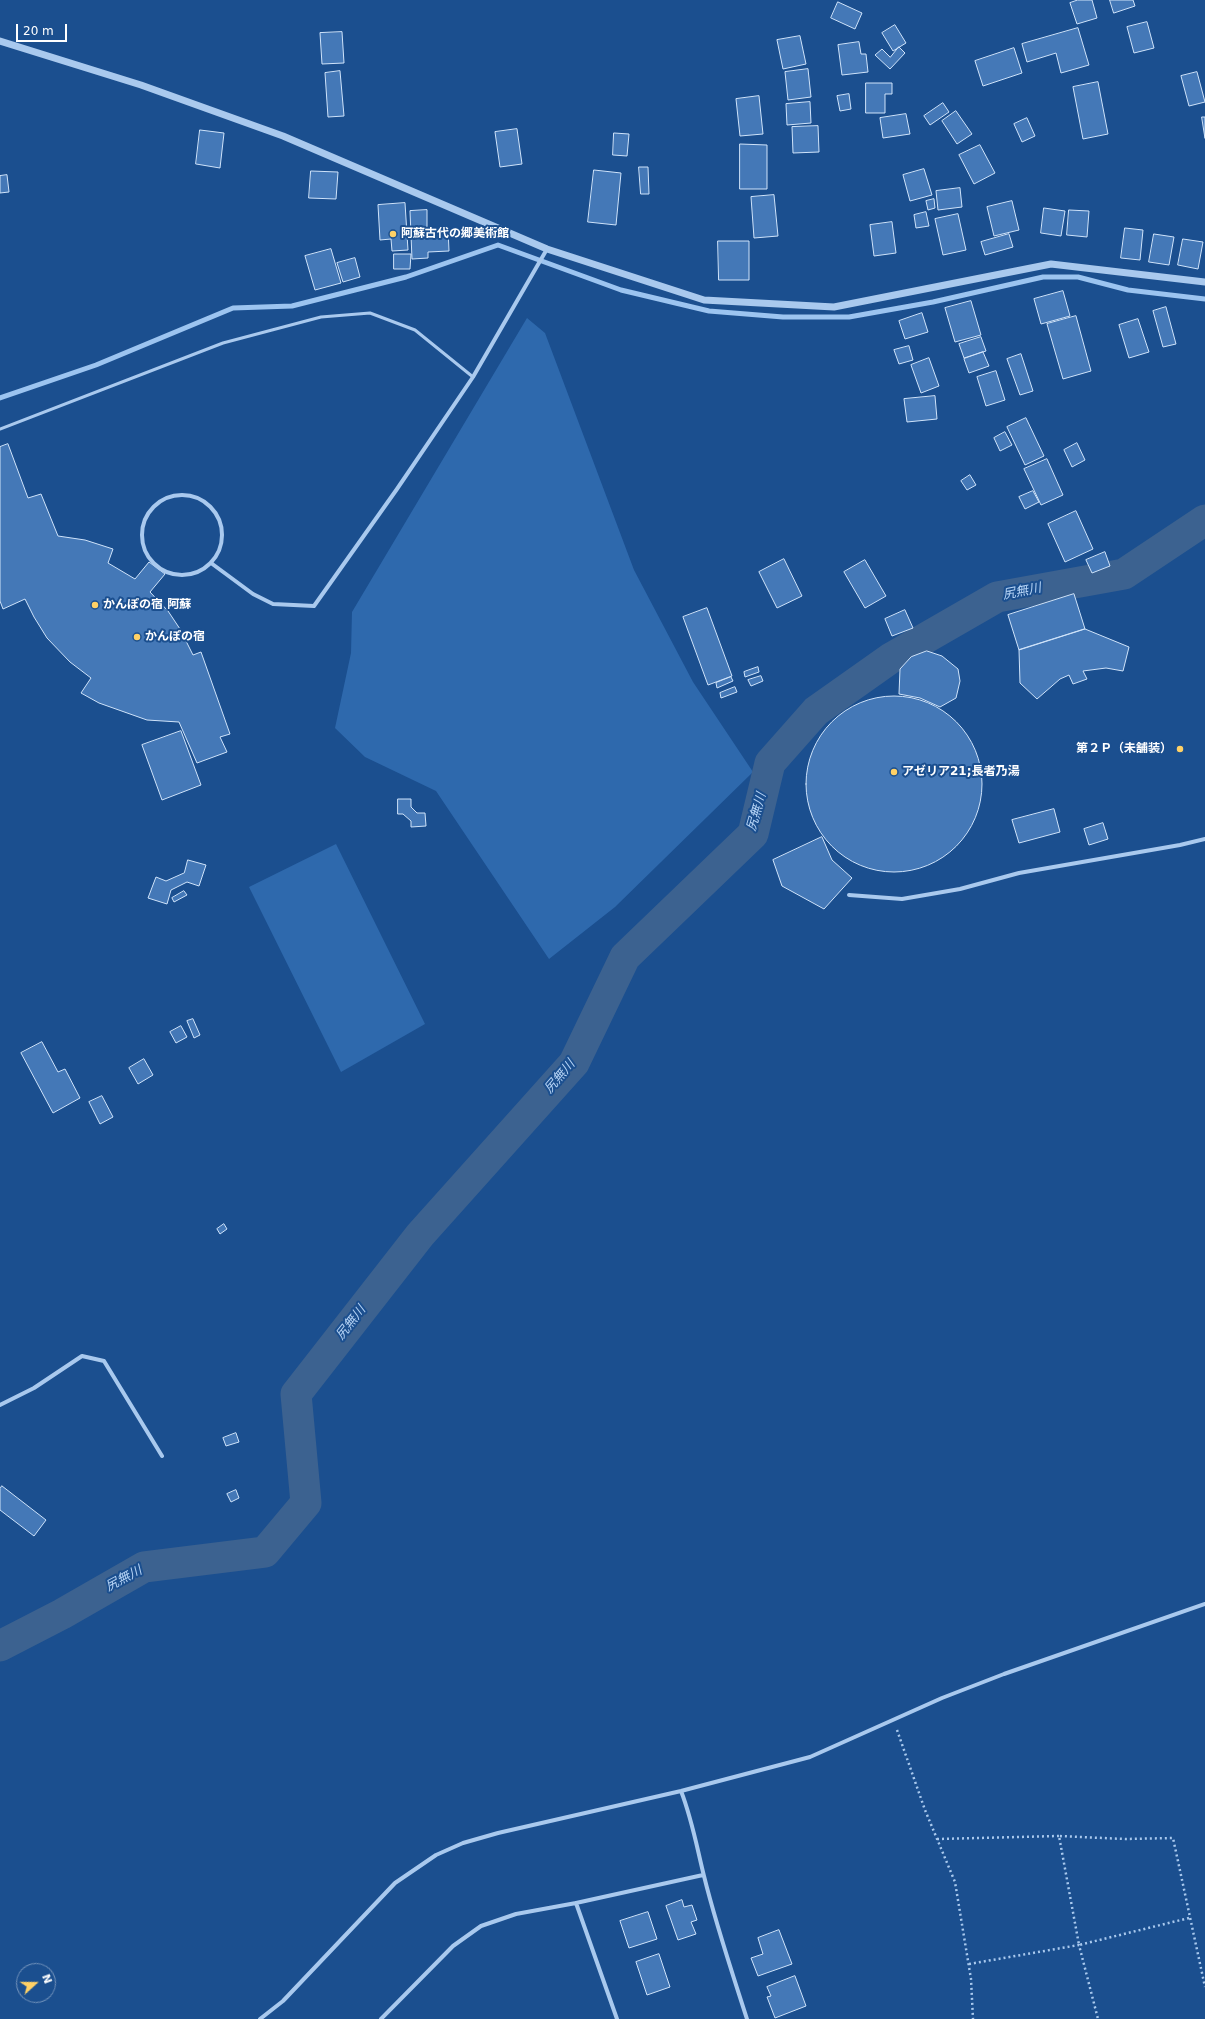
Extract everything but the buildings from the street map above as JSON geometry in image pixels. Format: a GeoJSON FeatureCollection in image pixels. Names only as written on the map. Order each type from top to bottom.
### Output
{"type":"FeatureCollection","features":[{"type":"Feature","properties":{"kind":"street"},"geometry":{"type":"LineString","coordinates":[[0,42],[141,85],[283,136],[547,249],[704,300],[834,307],[1051,264],[1205,282]]}},
{"type":"Feature","properties":{"kind":"street"},"geometry":{"type":"LineString","coordinates":[[211,563],[253,594],[273,604],[314,606],[398,489],[473,377],[547,249]]}},
{"type":"Feature","properties":{"kind":"street"},"geometry":{"type":"LineString","coordinates":[[183,494],[196,496],[208,503],[217,513],[222,526],[223,539],[219,552],[211,563],[200,571],[188,575],[168,572],[152,561],[145,550],[142,537],[143,524],[149,512],[158,502],[170,496],[183,494]]}},
{"type":"Feature","properties":{"kind":"street"},"geometry":{"type":"LineString","coordinates":[[849,895],[902,899],[960,889],[1019,873],[1180,845],[1205,839]]}},
{"type":"Feature","properties":{"kind":"street"},"geometry":{"type":"LineString","coordinates":[[0,1405],[34,1388],[82,1356],[104,1361],[162,1456]]}},
{"type":"Feature","properties":{"kind":"street"},"geometry":{"type":"LineString","coordinates":[[260,2019],[283,2001],[395,1883],[436,1855],[463,1843],[498,1833],[682,1791],[810,1757],[942,1698],[1004,1674],[1205,1604]]}},
{"type":"Feature","properties":{"kind":"street"},"geometry":{"type":"LineString","coordinates":[[682,1791],[690,1814],[719,1933],[747,2019]]}},
{"type":"Feature","properties":{"kind":"street"},"geometry":{"type":"LineString","coordinates":[[381,2019],[453,1946],[481,1926],[516,1914],[576,1903],[704,1875]]}},
{"type":"Feature","properties":{"kind":"street"},"geometry":{"type":"LineString","coordinates":[[576,1903],[617,2019]]}},
{"type":"Feature","properties":{"kind":"lane"},"geometry":{"type":"LineString","coordinates":[[0,429],[223,343],[321,316],[370,312],[415,330],[473,377]]}},
{"type":"Feature","properties":{"kind":"path"},"geometry":{"type":"LineString","coordinates":[[893,1719],[937,1839],[955,1882],[969,1964],[974,2019]]}},
{"type":"Feature","properties":{"kind":"path"},"geometry":{"type":"LineString","coordinates":[[937,1839],[1059,1836],[1125,1839],[1173,1838],[1205,1987]]}},
{"type":"Feature","properties":{"kind":"path"},"geometry":{"type":"LineString","coordinates":[[1059,1836],[1078,1945],[1098,2019]]}},
{"type":"Feature","properties":{"kind":"path"},"geometry":{"type":"LineString","coordinates":[[969,1964],[1078,1945],[1189,1918]]}},
{"type":"Feature","properties":{"kind":"shaded area"},"geometry":{"type":"Polygon","coordinates":[[[527,318],[545,333],[634,570],[693,682],[753,772],[615,907],[549,959],[436,791],[365,757],[335,728],[351,653],[352,612],[527,318]]]}},
{"type":"Feature","properties":{"kind":"shaded area"},"geometry":{"type":"Polygon","coordinates":[[[336,844],[425,1024],[341,1072],[249,887],[336,844]]]}},
{"type":"Feature","properties":{"kind":"waterway"},"geometry":{"type":"LineString","coordinates":[[0,398],[96,365],[233,308],[292,306],[406,277],[498,245],[621,290],[709,311],[783,317],[849,317],[933,302],[1043,277],[1078,277],[1128,290],[1205,299]]}},
{"type":"Feature","properties":{"kind":"waterway","name":"尻無川"},"geometry":{"type":"LineString","coordinates":[[0,1646],[62,1614],[144,1567],[265,1552],[306,1503],[296,1394],[420,1235],[574,1063],[625,957],[753,834],[770,763],[816,711],[891,658],[997,597],[1124,574],[1205,520]]}},
{"type":"Feature","properties":{"kind":"place","name":"阿蘇古代の郷美術館"},"geometry":{"type":"Point","coordinates":[393,234]}},
{"type":"Feature","properties":{"kind":"place","name":"かんぽの宿 阿蘇"},"geometry":{"type":"Point","coordinates":[95,605]}},
{"type":"Feature","properties":{"kind":"place","name":"かんぽの宿"},"geometry":{"type":"Point","coordinates":[137,637]}},
{"type":"Feature","properties":{"kind":"place","name":"第２Ｐ（未舗装）"},"geometry":{"type":"Point","coordinates":[1180,749]}},
{"type":"Feature","properties":{"kind":"place","name":"アゼリア21;長者乃湯"},"geometry":{"type":"Point","coordinates":[894,772]}}]}
